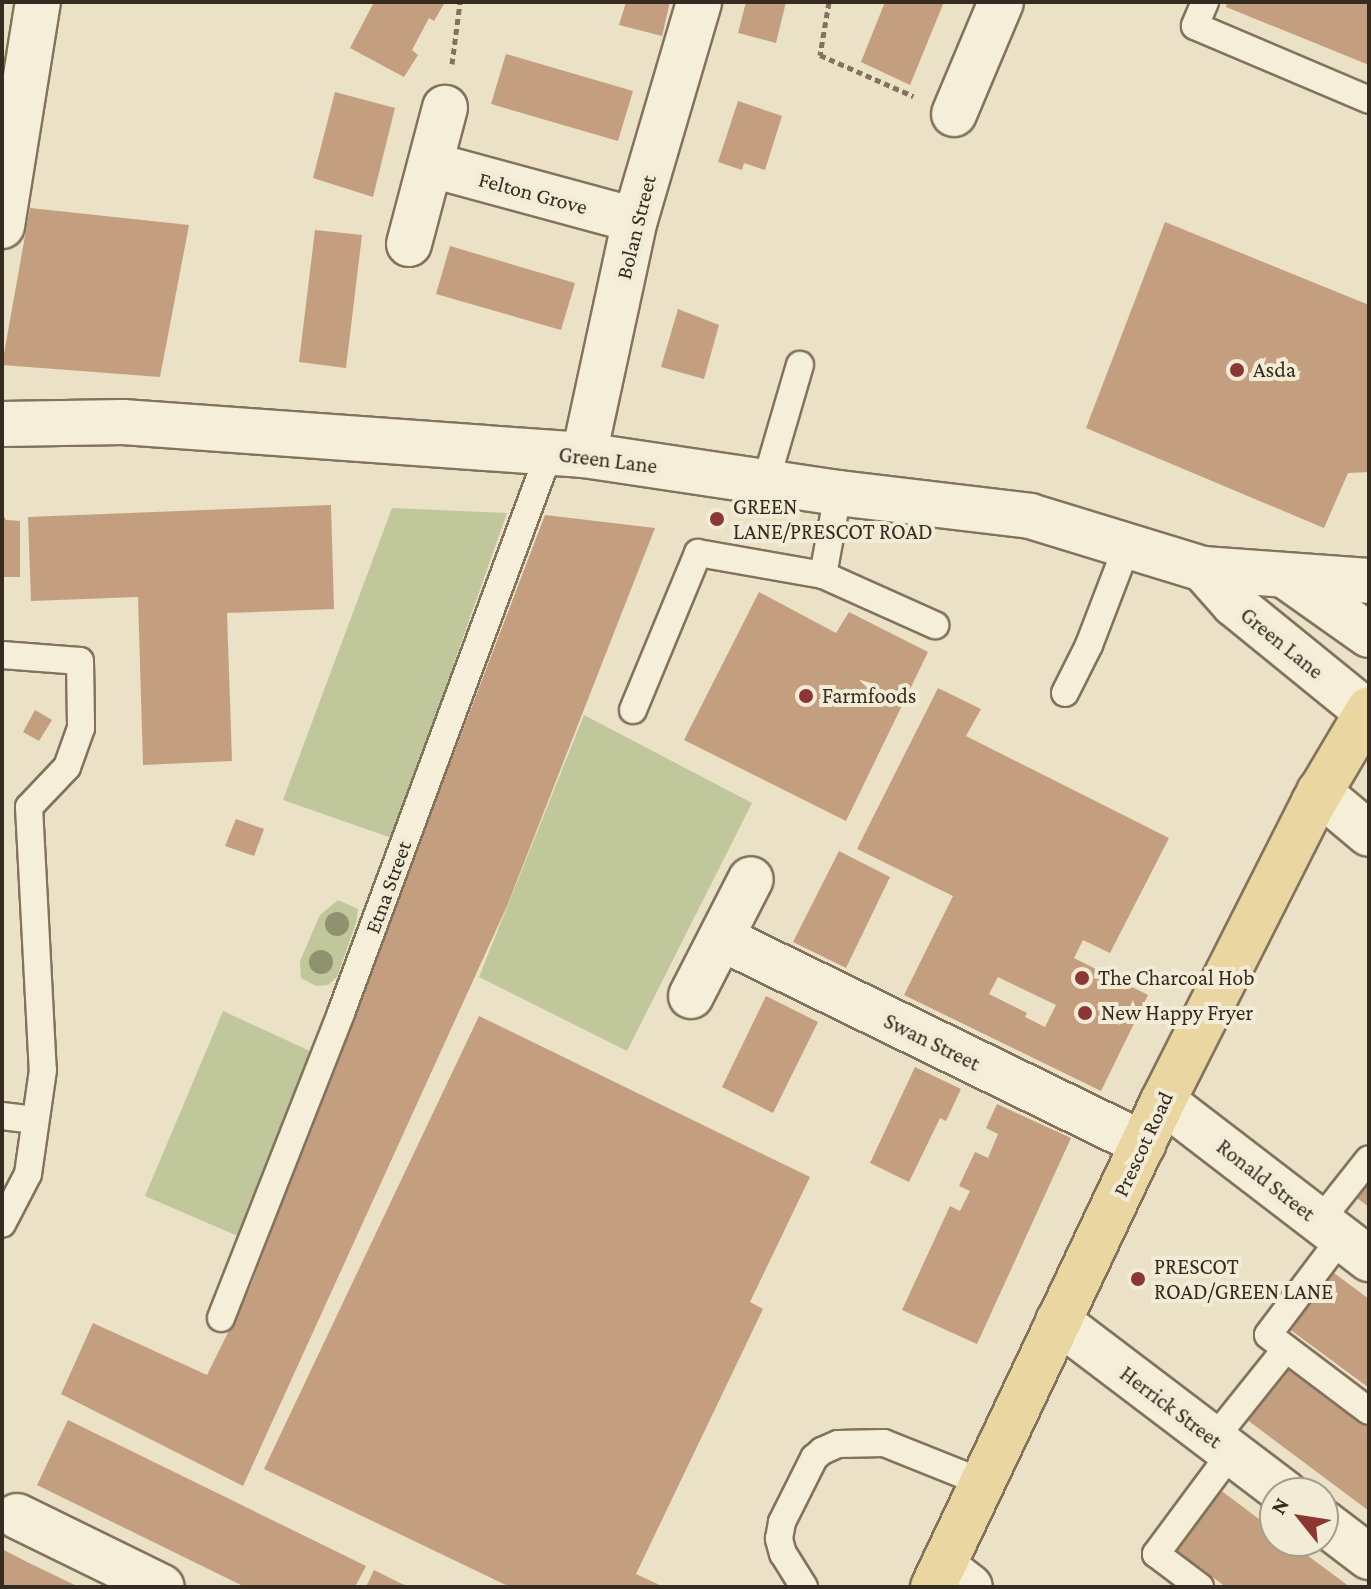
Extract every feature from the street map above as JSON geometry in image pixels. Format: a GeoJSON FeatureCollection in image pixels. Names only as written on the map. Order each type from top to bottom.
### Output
{"type":"FeatureCollection","features":[{"type":"Feature","properties":{"kind":"main road","name":"Prescot Road"},"geometry":{"type":"LineString","coordinates":[[948,1580],[984,1483],[1163,1101],[1319,792],[1368,711]]}},
{"type":"Feature","properties":{"kind":"street"},"geometry":{"type":"LineString","coordinates":[[2,226],[38,2]]}},
{"type":"Feature","properties":{"kind":"street","name":"Bolan Street"},"geometry":{"type":"LineString","coordinates":[[567,454],[699,2]]}},
{"type":"Feature","properties":{"kind":"street"},"geometry":{"type":"LineString","coordinates":[[954,114],[1001,2]]}},
{"type":"Feature","properties":{"kind":"street"},"geometry":{"type":"LineString","coordinates":[[409,244],[445,108]]}},
{"type":"Feature","properties":{"kind":"street","name":"Felton Grove"},"geometry":{"type":"LineString","coordinates":[[432,165],[635,220]]}},
{"type":"Feature","properties":{"kind":"street","name":"Green Lane"},"geometry":{"type":"LineString","coordinates":[[2,424],[123,422],[567,454],[838,493],[1030,516],[1203,569],[1287,577],[1369,635]]}},
{"type":"Feature","properties":{"kind":"street","name":"Green Lane"},"geometry":{"type":"LineString","coordinates":[[1203,569],[1234,604],[1368,711]]}},
{"type":"Feature","properties":{"kind":"street"},"geometry":{"type":"LineString","coordinates":[[1287,577],[1369,581]]}},
{"type":"Feature","properties":{"kind":"street"},"geometry":{"type":"LineString","coordinates":[[1319,792],[1369,834]]}},
{"type":"Feature","properties":{"kind":"street"},"geometry":{"type":"LineString","coordinates":[[691,996],[751,879]]}},
{"type":"Feature","properties":{"kind":"street","name":"Swan Street"},"geometry":{"type":"LineString","coordinates":[[721,938],[1144,1144]]}},
{"type":"Feature","properties":{"kind":"street","name":"Ronald Street"},"geometry":{"type":"LineString","coordinates":[[1163,1101],[1343,1240]]}},
{"type":"Feature","properties":{"kind":"street","name":"Herrick Street"},"geometry":{"type":"LineString","coordinates":[[1058,1321],[1264,1477]]}},
{"type":"Feature","properties":{"kind":"street"},"geometry":{"type":"LineString","coordinates":[[17,1516],[162,1587]]}},
{"type":"Feature","properties":{"kind":"street"},"geometry":{"type":"LineString","coordinates":[[1339,1534],[1369,1557]]}},
{"type":"Feature","properties":{"kind":"lane"},"geometry":{"type":"LineString","coordinates":[[1205,2],[1195,26],[1369,100]]}},
{"type":"Feature","properties":{"kind":"lane"},"geometry":{"type":"LineString","coordinates":[[766,481],[800,365]]}},
{"type":"Feature","properties":{"kind":"lane","name":"Etna Street"},"geometry":{"type":"LineString","coordinates":[[221,1318],[567,454]]}},
{"type":"Feature","properties":{"kind":"lane"},"geometry":{"type":"LineString","coordinates":[[823,575],[838,493]]}},
{"type":"Feature","properties":{"kind":"lane"},"geometry":{"type":"LineString","coordinates":[[1065,693],[1089,645],[1127,546]]}},
{"type":"Feature","properties":{"kind":"lane"},"geometry":{"type":"LineString","coordinates":[[633,710],[698,553],[823,575],[935,625]]}},
{"type":"Feature","properties":{"kind":"lane"},"geometry":{"type":"LineString","coordinates":[[2,655],[80,661],[81,728],[67,767],[29,807],[43,1070],[28,1174],[2,1224]]}},
{"type":"Feature","properties":{"kind":"lane"},"geometry":{"type":"LineString","coordinates":[[2,1116],[35,1120]]}},
{"type":"Feature","properties":{"kind":"lane"},"geometry":{"type":"LineString","coordinates":[[1369,1159],[1343,1240],[1268,1335],[1369,1411]]}},
{"type":"Feature","properties":{"kind":"lane"},"geometry":{"type":"LineString","coordinates":[[1184,1582],[1156,1554],[1286,1349]]}},
{"type":"Feature","properties":{"kind":"lane"},"geometry":{"type":"LineString","coordinates":[[804,1587],[783,1554],[780,1531],[814,1458],[822,1451],[838,1444],[884,1443],[984,1483]]}},
{"type":"Feature","properties":{"kind":"path"},"geometry":{"type":"LineString","coordinates":[[445,108],[460,2]]}},
{"type":"Feature","properties":{"kind":"path"},"geometry":{"type":"LineString","coordinates":[[829,2],[820,55],[954,114]]}},
{"type":"Feature","properties":{"kind":"green space"},"geometry":{"type":"Polygon","coordinates":[[[392,508],[507,513],[392,838],[283,800],[392,508]]]}},
{"type":"Feature","properties":{"kind":"green space"},"geometry":{"type":"Polygon","coordinates":[[[584,715],[752,803],[627,1051],[479,977],[584,715]]]}},
{"type":"Feature","properties":{"kind":"green space"},"geometry":{"type":"Polygon","coordinates":[[[338,900],[358,909],[356,923],[337,977],[328,985],[316,986],[301,978],[300,961],[320,915],[338,900]]]}},
{"type":"Feature","properties":{"kind":"green space"},"geometry":{"type":"Polygon","coordinates":[[[223,1011],[312,1052],[240,1237],[145,1196],[223,1011]]]}},
{"type":"Feature","properties":{"kind":"building"},"geometry":{"type":"Polygon","coordinates":[[[374,2],[445,2],[434,21],[429,18],[412,50],[418,55],[404,77],[350,48],[374,2]]]}},
{"type":"Feature","properties":{"kind":"building"},"geometry":{"type":"Polygon","coordinates":[[[626,2],[670,2],[662,36],[619,25],[626,2]]]}},
{"type":"Feature","properties":{"kind":"building"},"geometry":{"type":"Polygon","coordinates":[[[746,2],[786,2],[776,43],[738,33],[746,2]]]}},
{"type":"Feature","properties":{"kind":"building"},"geometry":{"type":"Polygon","coordinates":[[[885,2],[944,2],[910,85],[861,62],[885,2]]]}},
{"type":"Feature","properties":{"kind":"building"},"geometry":{"type":"Polygon","coordinates":[[[1227,2],[1369,2],[1369,65],[1226,7],[1227,2]]]}},
{"type":"Feature","properties":{"kind":"building"},"geometry":{"type":"Polygon","coordinates":[[[506,54],[633,91],[618,141],[491,104],[506,54]]]}},
{"type":"Feature","properties":{"kind":"building"},"geometry":{"type":"Polygon","coordinates":[[[335,92],[395,108],[373,197],[313,178],[335,92]]]}},
{"type":"Feature","properties":{"kind":"building"},"geometry":{"type":"Polygon","coordinates":[[[738,101],[782,116],[765,170],[744,163],[742,170],[718,162],[738,101]]]}},
{"type":"Feature","properties":{"kind":"building"},"geometry":{"type":"Polygon","coordinates":[[[30,208],[189,225],[160,377],[2,365],[30,208]]]}},
{"type":"Feature","properties":{"kind":"building"},"geometry":{"type":"Polygon","coordinates":[[[1165,222],[1369,305],[1369,472],[1348,473],[1324,528],[1086,428],[1165,222]]]}},
{"type":"Feature","properties":{"kind":"building"},"geometry":{"type":"Polygon","coordinates":[[[315,230],[362,235],[346,368],[299,362],[315,230]]]}},
{"type":"Feature","properties":{"kind":"building"},"geometry":{"type":"Polygon","coordinates":[[[450,246],[575,283],[561,330],[436,294],[450,246]]]}},
{"type":"Feature","properties":{"kind":"building"},"geometry":{"type":"Polygon","coordinates":[[[678,309],[719,325],[704,379],[661,367],[678,309]]]}},
{"type":"Feature","properties":{"kind":"building"},"geometry":{"type":"Polygon","coordinates":[[[331,505],[334,609],[227,613],[232,761],[143,765],[138,597],[31,601],[28,517],[331,505]]]}},
{"type":"Feature","properties":{"kind":"building"},"geometry":{"type":"Polygon","coordinates":[[[2,513],[6,520],[20,521],[20,577],[2,577],[2,513]]]}},
{"type":"Feature","properties":{"kind":"building"},"geometry":{"type":"Polygon","coordinates":[[[545,515],[655,528],[507,906],[243,1486],[61,1394],[93,1323],[207,1375],[249,1290],[545,515]]]}},
{"type":"Feature","properties":{"kind":"building","name":"Farmfoods"},"geometry":{"type":"Polygon","coordinates":[[[759,592],[836,633],[849,612],[928,652],[846,821],[684,740],[759,592]]]}},
{"type":"Feature","properties":{"kind":"building"},"geometry":{"type":"Polygon","coordinates":[[[938,688],[981,709],[966,736],[1169,838],[1110,953],[1083,940],[1074,958],[1148,995],[1101,1091],[904,995],[953,896],[857,849],[938,688]],[[998,977],[989,994],[1027,1013],[1025,1017],[1045,1027],[1056,1005],[998,977]]]}},
{"type":"Feature","properties":{"kind":"building"},"geometry":{"type":"Polygon","coordinates":[[[35,710],[52,720],[39,741],[23,732],[35,710]]]}},
{"type":"Feature","properties":{"kind":"building"},"geometry":{"type":"Polygon","coordinates":[[[236,819],[264,829],[254,856],[225,846],[236,819]]]}},
{"type":"Feature","properties":{"kind":"building"},"geometry":{"type":"Polygon","coordinates":[[[839,851],[890,877],[846,968],[793,942],[839,851]]]}},
{"type":"Feature","properties":{"kind":"building"},"geometry":{"type":"Polygon","coordinates":[[[766,996],[818,1022],[773,1113],[722,1087],[766,996]]]}},
{"type":"Feature","properties":{"kind":"building"},"geometry":{"type":"Polygon","coordinates":[[[479,1016],[810,1177],[750,1302],[763,1309],[636,1574],[664,1587],[510,1587],[264,1469],[479,1016]]]}},
{"type":"Feature","properties":{"kind":"building"},"geometry":{"type":"Polygon","coordinates":[[[915,1067],[961,1089],[946,1121],[940,1118],[909,1182],[870,1163],[915,1067]]]}},
{"type":"Feature","properties":{"kind":"building"},"geometry":{"type":"Polygon","coordinates":[[[997,1104],[1071,1138],[977,1344],[902,1310],[950,1206],[960,1211],[970,1191],[959,1186],[975,1152],[988,1158],[998,1134],[986,1128],[997,1104]]]}},
{"type":"Feature","properties":{"kind":"building"},"geometry":{"type":"Polygon","coordinates":[[[1369,1167],[1369,1207],[1350,1193],[1369,1167]]]}},
{"type":"Feature","properties":{"kind":"building"},"geometry":{"type":"Polygon","coordinates":[[[1330,1270],[1369,1299],[1369,1388],[1288,1328],[1330,1270]]]}},
{"type":"Feature","properties":{"kind":"building"},"geometry":{"type":"Polygon","coordinates":[[[1286,1355],[1369,1417],[1369,1511],[1339,1489],[1339,1477],[1324,1477],[1242,1416],[1286,1355]]]}},
{"type":"Feature","properties":{"kind":"building"},"geometry":{"type":"Polygon","coordinates":[[[68,1420],[366,1566],[355,1587],[245,1587],[37,1485],[68,1420]]]}},
{"type":"Feature","properties":{"kind":"building"},"geometry":{"type":"Polygon","coordinates":[[[1219,1489],[1259,1519],[1259,1557],[1310,1557],[1350,1587],[1226,1587],[1174,1549],[1219,1489]]]}},
{"type":"Feature","properties":{"kind":"building"},"geometry":{"type":"Polygon","coordinates":[[[4,1550],[27,1562],[79,1587],[2,1587],[4,1550]]]}},
{"type":"Feature","properties":{"kind":"building"},"geometry":{"type":"Polygon","coordinates":[[[374,1570],[398,1582],[409,1587],[366,1587],[374,1570]]]}},
{"type":"Feature","properties":{"kind":"place","name":"Asda"},"geometry":{"type":"Point","coordinates":[1237,370]}},
{"type":"Feature","properties":{"kind":"place","name":"GREEN LANE/PRESCOT ROAD"},"geometry":{"type":"Point","coordinates":[717,519]}},
{"type":"Feature","properties":{"kind":"place","name":"Farmfoods"},"geometry":{"type":"Point","coordinates":[806,696]}},
{"type":"Feature","properties":{"kind":"place","name":"The Charcoal Hob"},"geometry":{"type":"Point","coordinates":[1082,978]}},
{"type":"Feature","properties":{"kind":"place","name":"New Happy Fryer"},"geometry":{"type":"Point","coordinates":[1085,1013]}},
{"type":"Feature","properties":{"kind":"place","name":"PRESCOT ROAD/GREEN LANE"},"geometry":{"type":"Point","coordinates":[1138,1279]}}]}
